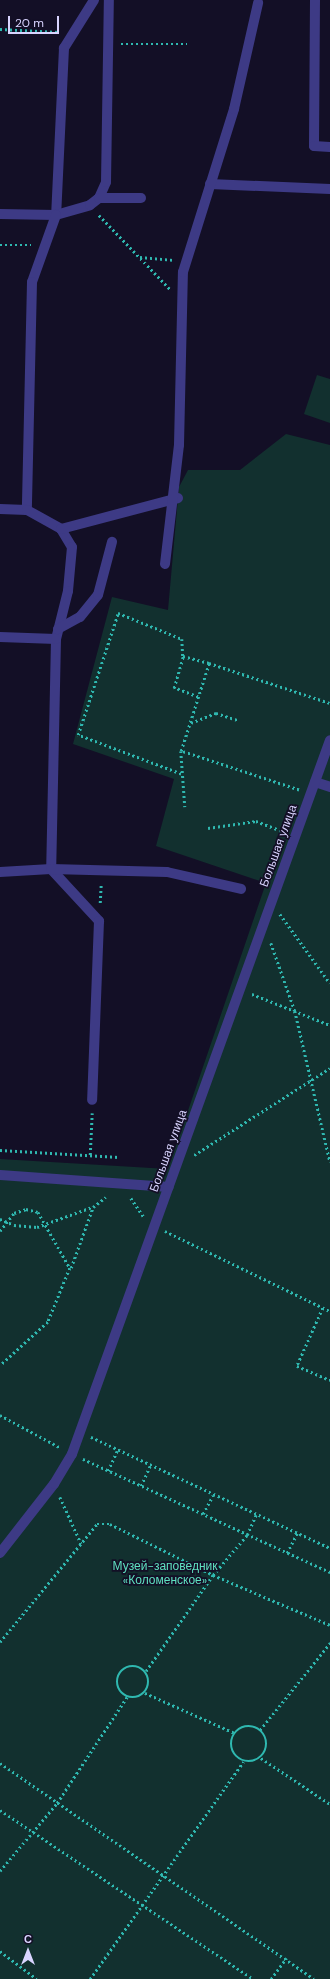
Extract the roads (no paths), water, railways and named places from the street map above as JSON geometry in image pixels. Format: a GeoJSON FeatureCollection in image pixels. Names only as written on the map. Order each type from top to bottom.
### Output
{"type":"FeatureCollection","features":[{"type":"Feature","properties":{"kind":"street"},"geometry":{"type":"LineString","coordinates":[[27,510],[32,282],[56,215],[64,48],[94,0]]}},
{"type":"Feature","properties":{"kind":"street"},"geometry":{"type":"LineString","coordinates":[[0,214],[56,215],[90,206],[99,198],[106,182],[108,155],[109,0]]}},
{"type":"Feature","properties":{"kind":"street"},"geometry":{"type":"LineString","coordinates":[[315,0],[314,146],[330,147]]}},
{"type":"Feature","properties":{"kind":"street"},"geometry":{"type":"LineString","coordinates":[[165,564],[180,445],[182,303],[187,261],[234,109],[258,3]]}},
{"type":"Feature","properties":{"kind":"street"},"geometry":{"type":"LineString","coordinates":[[210,184],[330,189]]}},
{"type":"Feature","properties":{"kind":"street"},"geometry":{"type":"LineString","coordinates":[[99,198],[141,198]]}},
{"type":"Feature","properties":{"kind":"street"},"geometry":{"type":"LineString","coordinates":[[61,529],[174,497]]}},
{"type":"Feature","properties":{"kind":"street"},"geometry":{"type":"LineString","coordinates":[[0,509],[27,510],[61,529],[72,547],[68,591],[57,634],[51,869],[99,921],[92,1100]]}},
{"type":"Feature","properties":{"kind":"street"},"geometry":{"type":"LineString","coordinates":[[0,637],[57,634],[80,617],[98,595],[112,542]]}},
{"type":"Feature","properties":{"kind":"street","name":"Большая улица"},"geometry":{"type":"LineString","coordinates":[[0,1553],[54,1484],[72,1454],[124,1302],[158,1230],[170,1187],[330,740]]}},
{"type":"Feature","properties":{"kind":"street"},"geometry":{"type":"LineString","coordinates":[[315,782],[330,788]]}},
{"type":"Feature","properties":{"kind":"street"},"geometry":{"type":"LineString","coordinates":[[0,872],[51,869],[167,872],[241,889]]}},
{"type":"Feature","properties":{"kind":"street"},"geometry":{"type":"LineString","coordinates":[[0,1175],[170,1187]]}},
{"type":"Feature","properties":{"kind":"park label","name":"Музей-заповедник «Коломенское»"},"geometry":{"type":"Point","coordinates":[165,1574]}}]}
